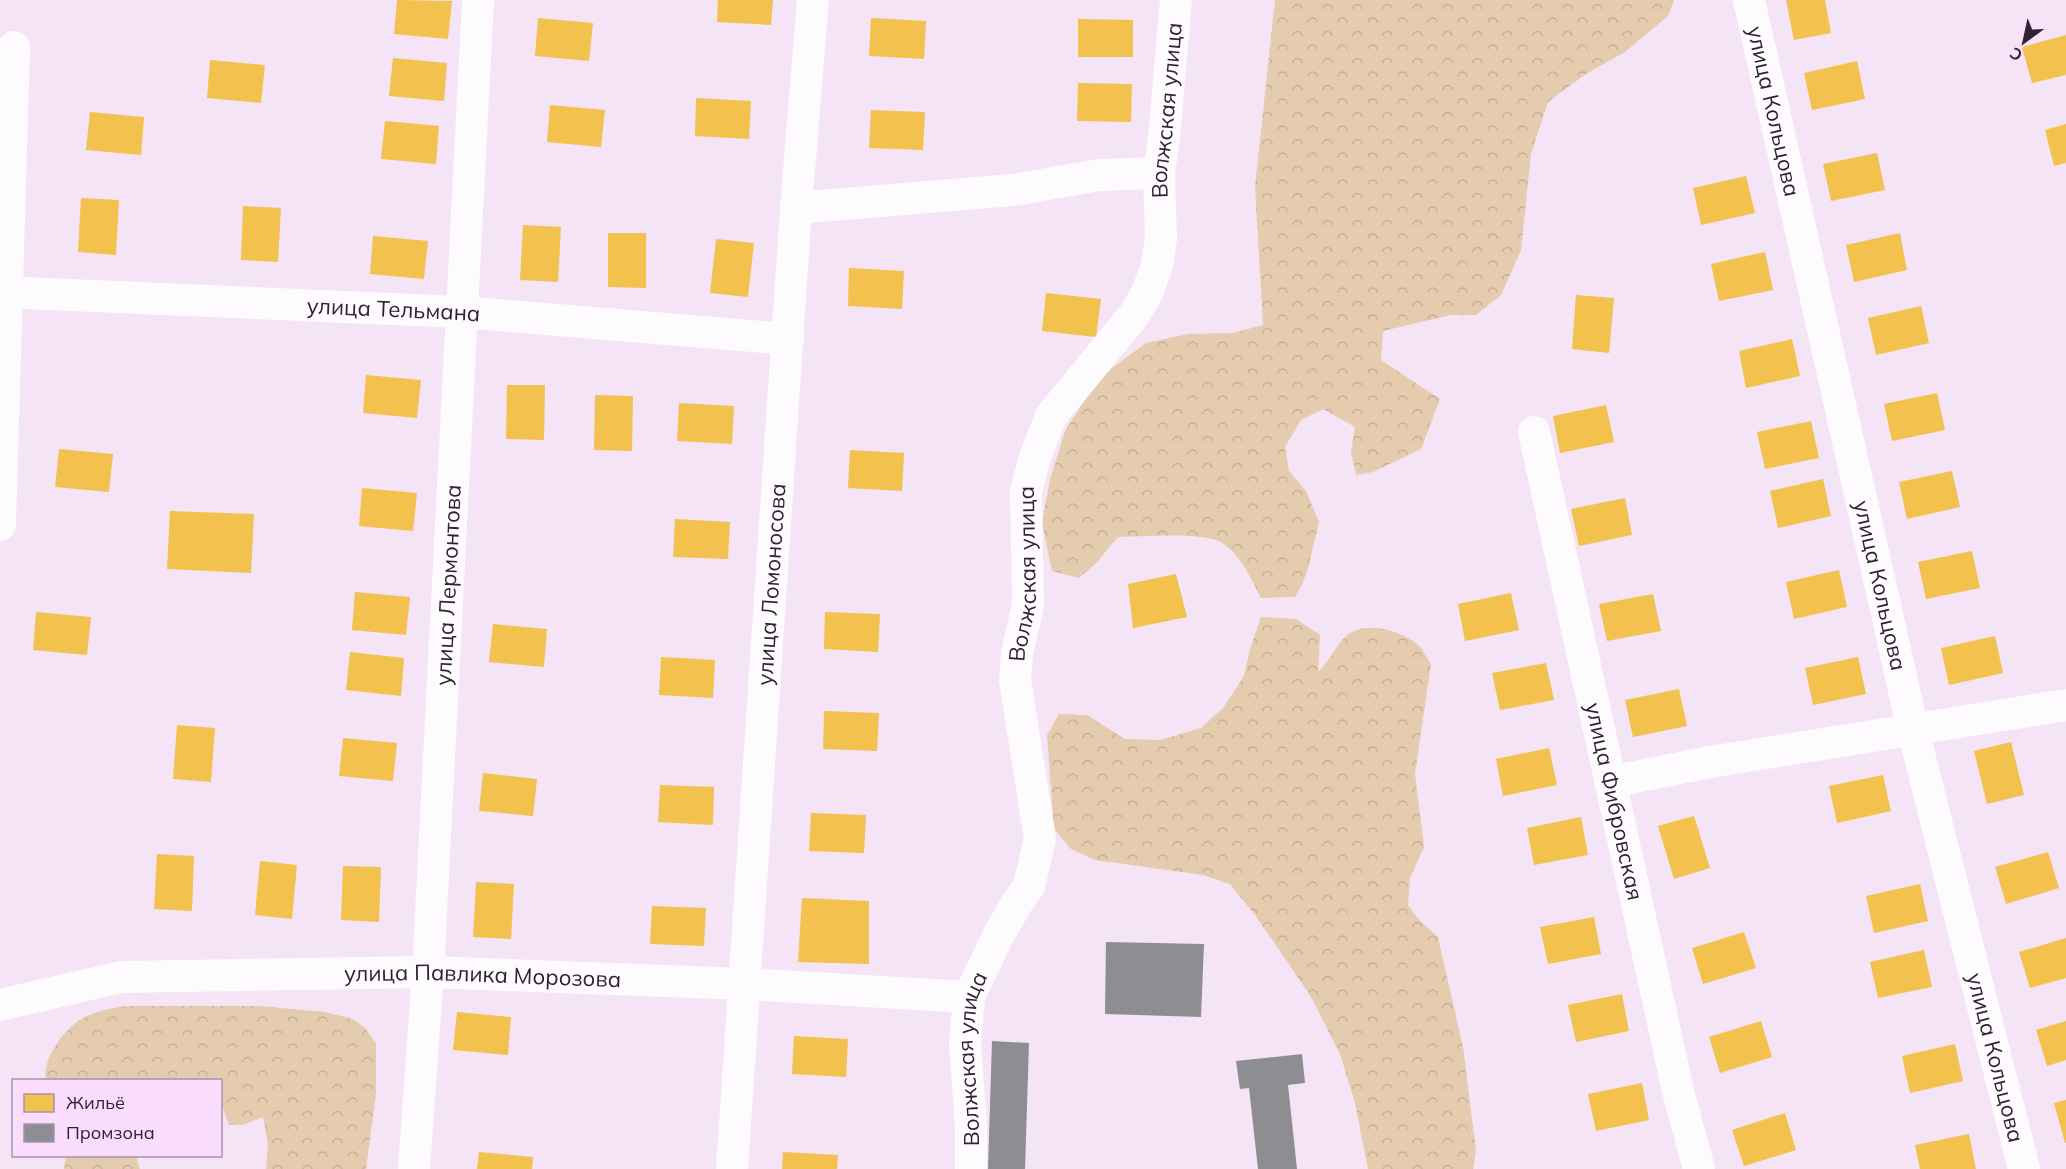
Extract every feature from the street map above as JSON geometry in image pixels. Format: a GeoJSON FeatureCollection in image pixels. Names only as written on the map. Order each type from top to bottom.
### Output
{"type":"FeatureCollection","features":[{"type":"Feature","properties":{"kind":"street","name":"улица Лермонтова"},"geometry":{"type":"LineString","coordinates":[[414,1169],[428,972],[478,0]]}},
{"type":"Feature","properties":{"kind":"street","name":"улица Ломоносова"},"geometry":{"type":"LineString","coordinates":[[732,1169],[796,208],[813,0]]}},
{"type":"Feature","properties":{"kind":"street","name":"Волжская улица"},"geometry":{"type":"LineString","coordinates":[[971,1169],[971,1126],[965,1045],[969,997],[998,936],[1029,886],[1040,839],[1015,680],[1017,653],[1028,605],[1026,492],[1034,460],[1051,416],[1134,315],[1147,293],[1156,265],[1161,239],[1159,173],[1176,0]]}},
{"type":"Feature","properties":{"kind":"street","name":"улица Кольцова"},"geometry":{"type":"LineString","coordinates":[[1749,0],[1912,729],[2024,1169]]}},
{"type":"Feature","properties":{"kind":"street"},"geometry":{"type":"LineString","coordinates":[[0,525],[3,292],[14,47]]}},
{"type":"Feature","properties":{"kind":"street"},"geometry":{"type":"LineString","coordinates":[[796,208],[1013,190],[1099,175],[1159,173]]}},
{"type":"Feature","properties":{"kind":"street","name":"улица Тельмана"},"geometry":{"type":"LineString","coordinates":[[3,292],[461,312],[788,339]]}},
{"type":"Feature","properties":{"kind":"street","name":"улица Фибровская"},"geometry":{"type":"LineString","coordinates":[[1534,432],[1678,1091],[1700,1169]]}},
{"type":"Feature","properties":{"kind":"street"},"geometry":{"type":"LineString","coordinates":[[1610,782],[1710,762],[2066,705]]}},
{"type":"Feature","properties":{"kind":"street","name":"улица Павлика Морозова"},"geometry":{"type":"LineString","coordinates":[[0,1005],[121,977],[428,972],[744,984],[969,997]]}},
{"type":"Feature","properties":{"kind":"green space"},"geometry":{"type":"Polygon","coordinates":[[[1275,0],[1674,0],[1668,16],[1625,52],[1586,74],[1548,102],[1531,154],[1521,250],[1501,295],[1476,315],[1451,315],[1383,331],[1381,360],[1440,399],[1421,449],[1373,472],[1356,475],[1351,452],[1355,427],[1323,409],[1301,420],[1285,447],[1289,471],[1306,491],[1319,522],[1309,565],[1295,597],[1261,598],[1236,555],[1224,544],[1203,537],[1118,537],[1096,563],[1079,578],[1052,571],[1042,523],[1050,480],[1065,431],[1086,398],[1108,371],[1146,343],[1188,334],[1233,333],[1263,325],[1255,187],[1275,0]]]}},
{"type":"Feature","properties":{"kind":"green space"},"geometry":{"type":"Polygon","coordinates":[[[1261,617],[1296,619],[1320,635],[1318,672],[1344,638],[1352,632],[1371,628],[1381,628],[1410,639],[1420,647],[1431,664],[1415,774],[1424,847],[1410,878],[1408,905],[1419,920],[1438,937],[1463,1047],[1476,1151],[1473,1169],[1368,1169],[1355,1103],[1340,1054],[1310,995],[1255,915],[1230,884],[1203,875],[1095,860],[1071,849],[1054,829],[1047,735],[1059,714],[1087,715],[1125,739],[1160,740],[1201,728],[1223,708],[1244,676],[1261,617]]]}},
{"type":"Feature","properties":{"kind":"green space"},"geometry":{"type":"Polygon","coordinates":[[[126,1006],[259,1006],[325,1012],[353,1019],[365,1028],[376,1043],[376,1094],[366,1169],[266,1169],[268,1144],[263,1117],[243,1125],[229,1125],[222,1106],[222,1079],[45,1079],[47,1064],[52,1052],[65,1033],[80,1020],[105,1010],[126,1006]]]}},
{"type":"Feature","properties":{"kind":"green space"},"geometry":{"type":"Polygon","coordinates":[[[66,1157],[136,1157],[140,1169],[64,1169],[66,1157]]]}},
{"type":"Feature","properties":{"kind":"building: Жильё"},"geometry":{"type":"Polygon","coordinates":[[[397,0],[452,1],[448,39],[394,34],[397,0]]]}},
{"type":"Feature","properties":{"kind":"building: Жильё"},"geometry":{"type":"Polygon","coordinates":[[[718,0],[773,0],[771,25],[717,22],[718,0]]]}},
{"type":"Feature","properties":{"kind":"building: Жильё"},"geometry":{"type":"Polygon","coordinates":[[[1786,0],[1825,0],[1831,33],[1794,40],[1786,0]]]}},
{"type":"Feature","properties":{"kind":"building: Жильё"},"geometry":{"type":"Polygon","coordinates":[[[538,18],[593,23],[589,61],[535,56],[538,18]]]}},
{"type":"Feature","properties":{"kind":"building: Жильё"},"geometry":{"type":"Polygon","coordinates":[[[871,18],[926,21],[924,59],[869,56],[871,18]]]}},
{"type":"Feature","properties":{"kind":"building: Жильё"},"geometry":{"type":"Polygon","coordinates":[[[1078,19],[1133,20],[1133,57],[1078,57],[1078,19]]]}},
{"type":"Feature","properties":{"kind":"building: Жильё"},"geometry":{"type":"Polygon","coordinates":[[[2066,35],[2066,75],[2032,83],[2022,47],[2066,35]]]}},
{"type":"Feature","properties":{"kind":"building: Жильё"},"geometry":{"type":"Polygon","coordinates":[[[393,58],[447,63],[444,101],[389,96],[393,58]]]}},
{"type":"Feature","properties":{"kind":"building: Жильё"},"geometry":{"type":"Polygon","coordinates":[[[210,60],[265,65],[261,103],[207,98],[210,60]]]}},
{"type":"Feature","properties":{"kind":"building: Жильё"},"geometry":{"type":"Polygon","coordinates":[[[1857,61],[1865,99],[1812,110],[1804,73],[1857,61]]]}},
{"type":"Feature","properties":{"kind":"building: Жильё"},"geometry":{"type":"Polygon","coordinates":[[[1078,83],[1132,84],[1131,122],[1077,121],[1078,83]]]}},
{"type":"Feature","properties":{"kind":"building: Жильё"},"geometry":{"type":"Polygon","coordinates":[[[696,98],[751,101],[749,139],[695,136],[696,98]]]}},
{"type":"Feature","properties":{"kind":"building: Жильё"},"geometry":{"type":"Polygon","coordinates":[[[550,105],[605,110],[601,147],[547,142],[550,105]]]}},
{"type":"Feature","properties":{"kind":"building: Жильё"},"geometry":{"type":"Polygon","coordinates":[[[871,110],[925,112],[923,150],[869,148],[871,110]]]}},
{"type":"Feature","properties":{"kind":"building: Жильё"},"geometry":{"type":"Polygon","coordinates":[[[90,112],[144,117],[141,155],[86,150],[90,112]]]}},
{"type":"Feature","properties":{"kind":"building: Жильё"},"geometry":{"type":"Polygon","coordinates":[[[385,121],[439,126],[436,164],[381,159],[385,121]]]}},
{"type":"Feature","properties":{"kind":"building: Жильё"},"geometry":{"type":"Polygon","coordinates":[[[2066,124],[2066,163],[2054,166],[2045,130],[2066,124]]]}},
{"type":"Feature","properties":{"kind":"building: Жильё"},"geometry":{"type":"Polygon","coordinates":[[[1877,153],[1885,190],[1831,201],[1823,164],[1877,153]]]}},
{"type":"Feature","properties":{"kind":"building: Жильё"},"geometry":{"type":"Polygon","coordinates":[[[1746,176],[1755,213],[1701,225],[1693,188],[1746,176]]]}},
{"type":"Feature","properties":{"kind":"building: Жильё"},"geometry":{"type":"Polygon","coordinates":[[[81,198],[119,200],[116,255],[78,252],[81,198]]]}},
{"type":"Feature","properties":{"kind":"building: Жильё"},"geometry":{"type":"Polygon","coordinates":[[[243,206],[281,208],[278,262],[241,260],[243,206]]]}},
{"type":"Feature","properties":{"kind":"building: Жильё"},"geometry":{"type":"Polygon","coordinates":[[[523,225],[561,227],[558,282],[520,280],[523,225]]]}},
{"type":"Feature","properties":{"kind":"building: Жильё"},"geometry":{"type":"Polygon","coordinates":[[[608,233],[646,233],[646,288],[608,287],[608,233]]]}},
{"type":"Feature","properties":{"kind":"building: Жильё"},"geometry":{"type":"Polygon","coordinates":[[[1900,233],[1907,270],[1854,282],[1846,245],[1900,233]]]}},
{"type":"Feature","properties":{"kind":"building: Жильё"},"geometry":{"type":"Polygon","coordinates":[[[373,236],[428,241],[424,279],[370,274],[373,236]]]}},
{"type":"Feature","properties":{"kind":"building: Жильё"},"geometry":{"type":"Polygon","coordinates":[[[716,239],[754,243],[748,297],[710,293],[716,239]]]}},
{"type":"Feature","properties":{"kind":"building: Жильё"},"geometry":{"type":"Polygon","coordinates":[[[1765,252],[1773,290],[1719,301],[1711,264],[1765,252]]]}},
{"type":"Feature","properties":{"kind":"building: Жильё"},"geometry":{"type":"Polygon","coordinates":[[[849,268],[904,271],[902,309],[848,306],[849,268]]]}},
{"type":"Feature","properties":{"kind":"building: Жильё"},"geometry":{"type":"Polygon","coordinates":[[[1046,293],[1101,299],[1096,337],[1042,331],[1046,293]]]}},
{"type":"Feature","properties":{"kind":"building: Жильё"},"geometry":{"type":"Polygon","coordinates":[[[1576,295],[1614,298],[1609,353],[1572,349],[1576,295]]]}},
{"type":"Feature","properties":{"kind":"building: Жильё"},"geometry":{"type":"Polygon","coordinates":[[[1921,306],[1929,343],[1876,355],[1868,318],[1921,306]]]}},
{"type":"Feature","properties":{"kind":"building: Жильё"},"geometry":{"type":"Polygon","coordinates":[[[1792,339],[1800,376],[1746,388],[1739,351],[1792,339]]]}},
{"type":"Feature","properties":{"kind":"building: Жильё"},"geometry":{"type":"Polygon","coordinates":[[[366,375],[421,380],[417,418],[363,413],[366,375]]]}},
{"type":"Feature","properties":{"kind":"building: Жильё"},"geometry":{"type":"Polygon","coordinates":[[[507,385],[545,385],[544,440],[506,439],[507,385]]]}},
{"type":"Feature","properties":{"kind":"building: Жильё"},"geometry":{"type":"Polygon","coordinates":[[[1937,393],[1945,430],[1892,441],[1884,404],[1937,393]]]}},
{"type":"Feature","properties":{"kind":"building: Жильё"},"geometry":{"type":"Polygon","coordinates":[[[595,395],[633,396],[632,451],[594,450],[595,395]]]}},
{"type":"Feature","properties":{"kind":"building: Жильё"},"geometry":{"type":"Polygon","coordinates":[[[679,403],[734,406],[732,444],[677,441],[679,403]]]}},
{"type":"Feature","properties":{"kind":"building: Жильё"},"geometry":{"type":"Polygon","coordinates":[[[1606,405],[1614,442],[1560,453],[1553,416],[1606,405]]]}},
{"type":"Feature","properties":{"kind":"building: Жильё"},"geometry":{"type":"Polygon","coordinates":[[[1811,421],[1819,458],[1765,469],[1757,432],[1811,421]]]}},
{"type":"Feature","properties":{"kind":"building: Жильё"},"geometry":{"type":"Polygon","coordinates":[[[59,449],[113,454],[109,492],[55,487],[59,449]]]}},
{"type":"Feature","properties":{"kind":"building: Жильё"},"geometry":{"type":"Polygon","coordinates":[[[850,450],[904,453],[902,491],[848,488],[850,450]]]}},
{"type":"Feature","properties":{"kind":"building: Жильё"},"geometry":{"type":"Polygon","coordinates":[[[1952,471],[1960,507],[1907,519],[1899,482],[1952,471]]]}},
{"type":"Feature","properties":{"kind":"building: Жильё"},"geometry":{"type":"Polygon","coordinates":[[[1823,479],[1831,516],[1778,528],[1770,491],[1823,479]]]}},
{"type":"Feature","properties":{"kind":"building: Жильё"},"geometry":{"type":"Polygon","coordinates":[[[362,488],[417,493],[413,531],[359,526],[362,488]]]}},
{"type":"Feature","properties":{"kind":"building: Жильё"},"geometry":{"type":"Polygon","coordinates":[[[1625,498],[1632,535],[1579,546],[1571,509],[1625,498]]]}},
{"type":"Feature","properties":{"kind":"building: Жильё"},"geometry":{"type":"Polygon","coordinates":[[[170,511],[254,514],[251,573],[167,569],[170,511]]]}},
{"type":"Feature","properties":{"kind":"building: Жильё"},"geometry":{"type":"Polygon","coordinates":[[[675,519],[730,522],[728,559],[673,557],[675,519]]]}},
{"type":"Feature","properties":{"kind":"building: Жильё"},"geometry":{"type":"Polygon","coordinates":[[[1972,551],[1980,588],[1926,599],[1918,562],[1972,551]]]}},
{"type":"Feature","properties":{"kind":"building: Жильё"},"geometry":{"type":"Polygon","coordinates":[[[1839,570],[1847,607],[1794,619],[1786,582],[1839,570]]]}},
{"type":"Feature","properties":{"kind":"building: Жильё"},"geometry":{"type":"Polygon","coordinates":[[[1176,574],[1187,617],[1133,628],[1128,584],[1176,574]]]}},
{"type":"Feature","properties":{"kind":"building: Жильё"},"geometry":{"type":"Polygon","coordinates":[[[355,592],[410,597],[406,635],[352,630],[355,592]]]}},
{"type":"Feature","properties":{"kind":"building: Жильё"},"geometry":{"type":"Polygon","coordinates":[[[1511,593],[1519,630],[1465,641],[1458,604],[1511,593]]]}},
{"type":"Feature","properties":{"kind":"building: Жильё"},"geometry":{"type":"Polygon","coordinates":[[[1653,594],[1661,631],[1607,641],[1599,604],[1653,594]]]}},
{"type":"Feature","properties":{"kind":"building: Жильё"},"geometry":{"type":"Polygon","coordinates":[[[36,612],[91,617],[87,655],[33,650],[36,612]]]}},
{"type":"Feature","properties":{"kind":"building: Жильё"},"geometry":{"type":"Polygon","coordinates":[[[825,612],[880,614],[878,652],[824,649],[825,612]]]}},
{"type":"Feature","properties":{"kind":"building: Жильё"},"geometry":{"type":"Polygon","coordinates":[[[493,624],[547,629],[544,667],[489,662],[493,624]]]}},
{"type":"Feature","properties":{"kind":"building: Жильё"},"geometry":{"type":"Polygon","coordinates":[[[1995,636],[2003,673],[1949,685],[1941,648],[1995,636]]]}},
{"type":"Feature","properties":{"kind":"building: Жильё"},"geometry":{"type":"Polygon","coordinates":[[[350,652],[404,658],[401,696],[346,690],[350,652]]]}},
{"type":"Feature","properties":{"kind":"building: Жильё"},"geometry":{"type":"Polygon","coordinates":[[[661,657],[715,660],[713,698],[659,695],[661,657]]]}},
{"type":"Feature","properties":{"kind":"building: Жильё"},"geometry":{"type":"Polygon","coordinates":[[[1858,657],[1866,694],[1813,705],[1805,668],[1858,657]]]}},
{"type":"Feature","properties":{"kind":"building: Жильё"},"geometry":{"type":"Polygon","coordinates":[[[1546,663],[1554,700],[1500,710],[1492,673],[1546,663]]]}},
{"type":"Feature","properties":{"kind":"building: Жильё"},"geometry":{"type":"Polygon","coordinates":[[[1679,689],[1687,726],[1633,737],[1625,700],[1679,689]]]}},
{"type":"Feature","properties":{"kind":"building: Жильё"},"geometry":{"type":"Polygon","coordinates":[[[824,711],[879,713],[877,751],[823,749],[824,711]]]}},
{"type":"Feature","properties":{"kind":"building: Жильё"},"geometry":{"type":"Polygon","coordinates":[[[177,725],[215,728],[211,782],[173,779],[177,725]]]}},
{"type":"Feature","properties":{"kind":"building: Жильё"},"geometry":{"type":"Polygon","coordinates":[[[343,738],[397,743],[393,781],[339,776],[343,738]]]}},
{"type":"Feature","properties":{"kind":"building: Жильё"},"geometry":{"type":"Polygon","coordinates":[[[2011,742],[2024,795],[1987,804],[1974,751],[2011,742]]]}},
{"type":"Feature","properties":{"kind":"building: Жильё"},"geometry":{"type":"Polygon","coordinates":[[[1549,748],[1557,785],[1503,796],[1496,759],[1549,748]]]}},
{"type":"Feature","properties":{"kind":"building: Жильё"},"geometry":{"type":"Polygon","coordinates":[[[483,773],[537,779],[533,816],[479,811],[483,773]]]}},
{"type":"Feature","properties":{"kind":"building: Жильё"},"geometry":{"type":"Polygon","coordinates":[[[1883,775],[1891,811],[1837,823],[1829,786],[1883,775]]]}},
{"type":"Feature","properties":{"kind":"building: Жильё"},"geometry":{"type":"Polygon","coordinates":[[[660,785],[714,787],[713,825],[658,822],[660,785]]]}},
{"type":"Feature","properties":{"kind":"building: Жильё"},"geometry":{"type":"Polygon","coordinates":[[[811,813],[866,815],[864,853],[809,851],[811,813]]]}},
{"type":"Feature","properties":{"kind":"building: Жильё"},"geometry":{"type":"Polygon","coordinates":[[[1694,816],[1710,868],[1674,879],[1658,826],[1694,816]]]}},
{"type":"Feature","properties":{"kind":"building: Жильё"},"geometry":{"type":"Polygon","coordinates":[[[1581,817],[1588,855],[1534,865],[1527,828],[1581,817]]]}},
{"type":"Feature","properties":{"kind":"building: Жильё"},"geometry":{"type":"Polygon","coordinates":[[[2048,852],[2059,888],[2006,904],[1995,867],[2048,852]]]}},
{"type":"Feature","properties":{"kind":"building: Жильё"},"geometry":{"type":"Polygon","coordinates":[[[157,854],[194,856],[192,911],[154,909],[157,854]]]}},
{"type":"Feature","properties":{"kind":"building: Жильё"},"geometry":{"type":"Polygon","coordinates":[[[260,861],[297,865],[292,919],[255,915],[260,861]]]}},
{"type":"Feature","properties":{"kind":"building: Жильё"},"geometry":{"type":"Polygon","coordinates":[[[343,866],[381,867],[379,922],[341,920],[343,866]]]}},
{"type":"Feature","properties":{"kind":"building: Жильё"},"geometry":{"type":"Polygon","coordinates":[[[476,882],[514,884],[511,939],[473,937],[476,882]]]}},
{"type":"Feature","properties":{"kind":"building: Жильё"},"geometry":{"type":"Polygon","coordinates":[[[1920,884],[1928,921],[1874,933],[1866,896],[1920,884]]]}},
{"type":"Feature","properties":{"kind":"building: Жильё"},"geometry":{"type":"Polygon","coordinates":[[[802,898],[869,901],[869,964],[798,962],[802,898]]]}},
{"type":"Feature","properties":{"kind":"building: Жильё"},"geometry":{"type":"Polygon","coordinates":[[[652,906],[706,908],[704,946],[650,944],[652,906]]]}},
{"type":"Feature","properties":{"kind":"building: Жильё"},"geometry":{"type":"Polygon","coordinates":[[[1594,917],[1601,954],[1548,964],[1540,927],[1594,917]]]}},
{"type":"Feature","properties":{"kind":"building: Жильё"},"geometry":{"type":"Polygon","coordinates":[[[1744,932],[1756,968],[1703,984],[1692,948],[1744,932]]]}},
{"type":"Feature","properties":{"kind":"building: Жильё"},"geometry":{"type":"Polygon","coordinates":[[[2066,938],[2066,978],[2030,988],[2019,952],[2066,938]]]}},
{"type":"Feature","properties":{"kind":"building: Жильё"},"geometry":{"type":"Polygon","coordinates":[[[1924,950],[1932,987],[1878,998],[1870,962],[1924,950]]]}},
{"type":"Feature","properties":{"kind":"building: Жильё"},"geometry":{"type":"Polygon","coordinates":[[[1622,994],[1629,1031],[1576,1042],[1568,1005],[1622,994]]]}},
{"type":"Feature","properties":{"kind":"building: Жильё"},"geometry":{"type":"Polygon","coordinates":[[[457,1012],[511,1017],[508,1055],[453,1050],[457,1012]]]}},
{"type":"Feature","properties":{"kind":"building: Жильё"},"geometry":{"type":"Polygon","coordinates":[[[1761,1021],[1772,1057],[1720,1073],[1709,1037],[1761,1021]]]}},
{"type":"Feature","properties":{"kind":"building: Жильё"},"geometry":{"type":"Polygon","coordinates":[[[2066,1021],[2066,1060],[2047,1066],[2036,1030],[2066,1021]]]}},
{"type":"Feature","properties":{"kind":"building: Жильё"},"geometry":{"type":"Polygon","coordinates":[[[794,1036],[848,1039],[846,1077],[792,1074],[794,1036]]]}},
{"type":"Feature","properties":{"kind":"building: Жильё"},"geometry":{"type":"Polygon","coordinates":[[[1955,1044],[1963,1081],[1910,1093],[1902,1056],[1955,1044]]]}},
{"type":"Feature","properties":{"kind":"building: Жильё"},"geometry":{"type":"Polygon","coordinates":[[[1642,1083],[1649,1120],[1596,1131],[1588,1094],[1642,1083]]]}},
{"type":"Feature","properties":{"kind":"building: Жильё"},"geometry":{"type":"Polygon","coordinates":[[[2066,1100],[2066,1143],[2065,1143],[2054,1103],[2066,1100]]]}},
{"type":"Feature","properties":{"kind":"building: Жильё"},"geometry":{"type":"Polygon","coordinates":[[[1785,1113],[1796,1150],[1744,1166],[1732,1130],[1785,1113]]]}},
{"type":"Feature","properties":{"kind":"building: Жильё"},"geometry":{"type":"Polygon","coordinates":[[[1969,1134],[1976,1169],[1920,1169],[1915,1145],[1969,1134]]]}},
{"type":"Feature","properties":{"kind":"building: Жильё"},"geometry":{"type":"Polygon","coordinates":[[[479,1152],[533,1157],[532,1169],[477,1169],[479,1152]]]}},
{"type":"Feature","properties":{"kind":"building: Жильё"},"geometry":{"type":"Polygon","coordinates":[[[783,1152],[838,1155],[837,1169],[782,1169],[783,1152]]]}},
{"type":"Feature","properties":{"kind":"building: Промзона"},"geometry":{"type":"Polygon","coordinates":[[[1106,942],[1204,944],[1201,1017],[1105,1014],[1106,942]]]}},
{"type":"Feature","properties":{"kind":"building: Промзона"},"geometry":{"type":"Polygon","coordinates":[[[992,1041],[1029,1043],[1025,1169],[988,1169],[992,1041]]]}},
{"type":"Feature","properties":{"kind":"building: Промзона"},"geometry":{"type":"Polygon","coordinates":[[[1302,1054],[1305,1083],[1288,1085],[1297,1169],[1258,1169],[1249,1088],[1240,1089],[1236,1061],[1302,1054]]]}}]}
